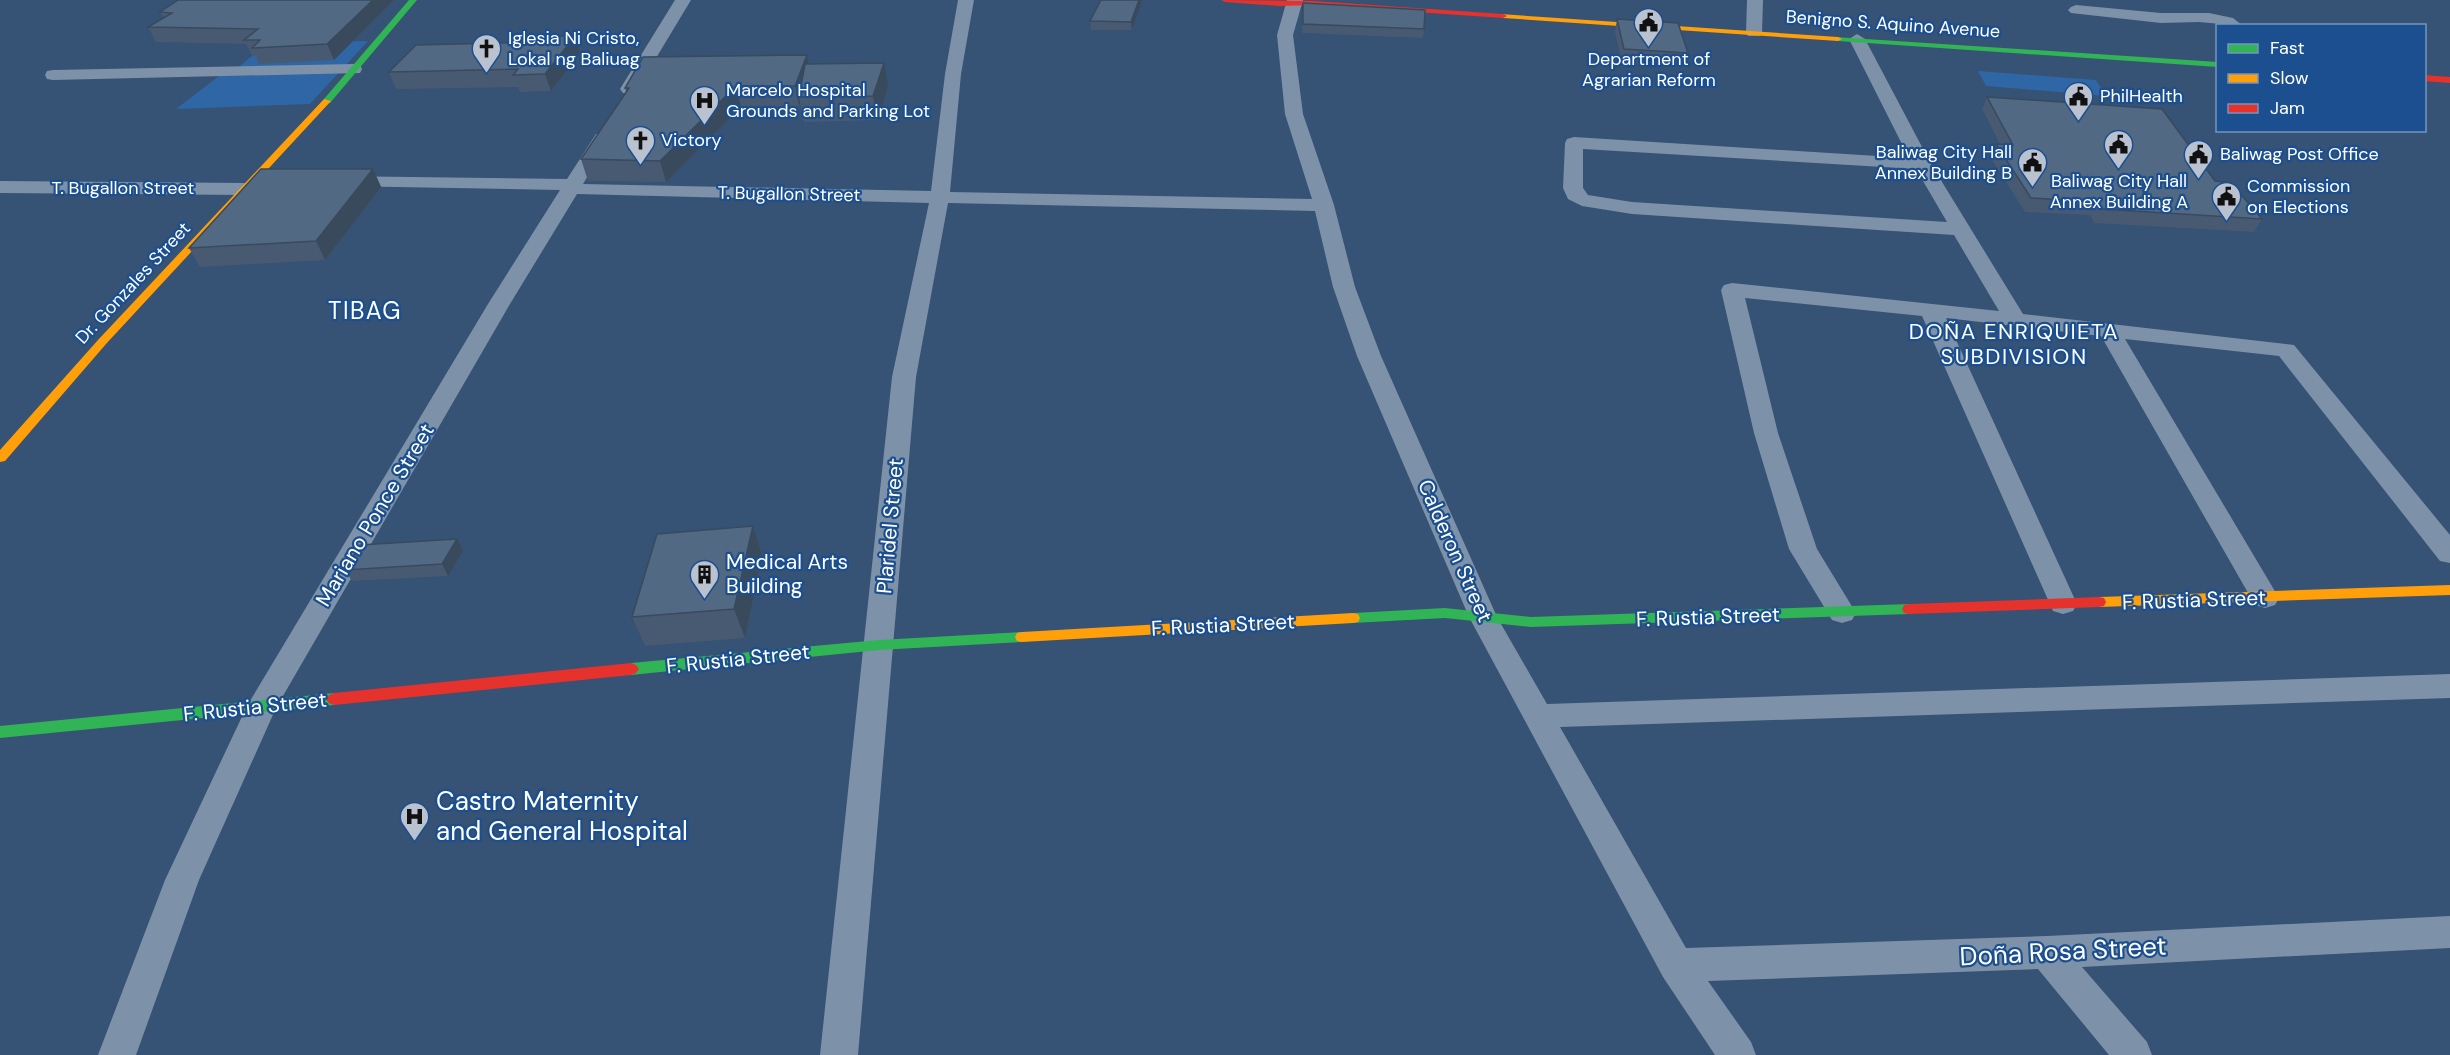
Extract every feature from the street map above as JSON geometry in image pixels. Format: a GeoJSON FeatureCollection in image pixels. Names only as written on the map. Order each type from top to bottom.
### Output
{"type":"FeatureCollection","features":[{"type":"Feature","properties":{"kind":"main road","name":"Dr. Gonzales Street"},"geometry":{"type":"LineString","coordinates":[[0,458],[102,342],[250,185],[413,0]]}},
{"type":"Feature","properties":{"kind":"main road","name":"Benigno S. Aquino Avenue"},"geometry":{"type":"LineString","coordinates":[[1225,0],[1296,1],[2216,65]]}},
{"type":"Feature","properties":{"kind":"main road"},"geometry":{"type":"LineString","coordinates":[[2426,78],[2450,80]]}},
{"type":"Feature","properties":{"kind":"main road","name":"F. Rustia Street"},"geometry":{"type":"LineString","coordinates":[[0,732],[879,645],[1445,613],[1531,622],[1842,613],[2450,590]]}},
{"type":"Feature","properties":{"kind":"street","name":"Mariano Ponce Street"},"geometry":{"type":"LineString","coordinates":[[117,1055],[184,874],[262,706],[499,304],[573,187],[683,0]]}},
{"type":"Feature","properties":{"kind":"street","name":"Plaridel Street"},"geometry":{"type":"LineString","coordinates":[[839,1055],[904,377],[940,196],[952,74],[966,0]]}},
{"type":"Feature","properties":{"kind":"street"},"geometry":{"type":"LineString","coordinates":[[1754,33],[1755,0]]}},
{"type":"Feature","properties":{"kind":"street","name":"Calderon Street"},"geometry":{"type":"LineString","coordinates":[[1296,1],[1286,35],[1294,114],[1324,205],[1344,287],[1369,357],[1483,617],[1540,716],[1676,965],[1737,1055]]}},
{"type":"Feature","properties":{"kind":"street"},"geometry":{"type":"LineString","coordinates":[[2076,10],[2157,18],[2207,18],[2230,24]]}},
{"type":"Feature","properties":{"kind":"street"},"geometry":{"type":"LineString","coordinates":[[1857,39],[1923,164],[2016,320]]}},
{"type":"Feature","properties":{"kind":"street"},"geometry":{"type":"LineString","coordinates":[[52,75],[354,69]]}},
{"type":"Feature","properties":{"kind":"street"},"geometry":{"type":"LineString","coordinates":[[1923,164],[1574,143],[1573,188],[1575,195],[1582,200],[1632,208],[1962,229]]}},
{"type":"Feature","properties":{"kind":"street","name":"T. Bugallon Street"},"geometry":{"type":"LineString","coordinates":[[0,188],[250,185],[278,180]]}},
{"type":"Feature","properties":{"kind":"street","name":"T. Bugallon Street"},"geometry":{"type":"LineString","coordinates":[[324,180],[551,184],[595,190],[1324,205]]}},
{"type":"Feature","properties":{"kind":"street"},"geometry":{"type":"LineString","coordinates":[[1842,613],[1803,549],[1766,433],[1732,290],[2286,350],[2450,554]]}},
{"type":"Feature","properties":{"kind":"street"},"geometry":{"type":"LineString","coordinates":[[1931,310],[2063,604]]}},
{"type":"Feature","properties":{"kind":"street"},"geometry":{"type":"LineString","coordinates":[[2109,330],[2265,598]]}},
{"type":"Feature","properties":{"kind":"street"},"geometry":{"type":"LineString","coordinates":[[1540,716],[2450,686]]}},
{"type":"Feature","properties":{"kind":"street","name":"Doña Rosa Street"},"geometry":{"type":"LineString","coordinates":[[1676,965],[2047,952],[2450,932]]}},
{"type":"Feature","properties":{"kind":"street"},"geometry":{"type":"LineString","coordinates":[[2047,952],[2133,1055]]}},
{"type":"Feature","properties":{"kind":"shaded area"},"geometry":{"type":"Polygon","coordinates":[[[368,41],[310,104],[176,109],[219,76],[229,76],[266,43],[368,41]]]}},
{"type":"Feature","properties":{"kind":"shaded area"},"geometry":{"type":"Polygon","coordinates":[[[1978,71],[2096,80],[2106,96],[1986,86],[1978,71]]]}},
{"type":"Feature","properties":{"kind":"building"},"geometry":{"type":"Polygon","coordinates":[[[178,0],[373,0],[327,44],[252,48],[260,40],[244,40],[258,29],[148,27],[172,13],[160,12],[178,0]]]}},
{"type":"Feature","properties":{"kind":"building"},"geometry":{"type":"Polygon","coordinates":[[[1101,0],[1139,0],[1131,22],[1090,21],[1101,0]]]}},
{"type":"Feature","properties":{"kind":"building"},"geometry":{"type":"Polygon","coordinates":[[[1303,3],[1425,10],[1424,29],[1303,24],[1303,3]]]}},
{"type":"Feature","properties":{"kind":"building"},"geometry":{"type":"Polygon","coordinates":[[[1617,19],[1678,23],[1688,53],[1624,49],[1617,19]]]}},
{"type":"Feature","properties":{"kind":"building"},"geometry":{"type":"Polygon","coordinates":[[[543,36],[575,36],[545,74],[513,75],[518,69],[389,72],[416,45],[539,42],[543,36]]]}},
{"type":"Feature","properties":{"kind":"building"},"geometry":{"type":"Polygon","coordinates":[[[807,55],[795,86],[736,86],[660,161],[581,159],[629,88],[625,88],[643,57],[807,55]]]}},
{"type":"Feature","properties":{"kind":"building"},"geometry":{"type":"Polygon","coordinates":[[[884,63],[873,96],[799,97],[805,64],[884,63]]]}},
{"type":"Feature","properties":{"kind":"building"},"geometry":{"type":"Polygon","coordinates":[[[1987,97],[2162,109],[2215,181],[2231,183],[2262,219],[2101,209],[2097,202],[2031,198],[1996,144],[2013,145],[1987,97]]]}},
{"type":"Feature","properties":{"kind":"building"},"geometry":{"type":"Polygon","coordinates":[[[261,169],[373,169],[316,241],[189,248],[261,169]]]}},
{"type":"Feature","properties":{"kind":"building"},"geometry":{"type":"Polygon","coordinates":[[[753,526],[734,609],[632,617],[657,534],[753,526]]]}},
{"type":"Feature","properties":{"kind":"building"},"geometry":{"type":"Polygon","coordinates":[[[457,539],[442,564],[345,570],[360,545],[457,539]]]}},
{"type":"Feature","properties":{"kind":"traffic: fast"},"geometry":{"type":"LineString","coordinates":[[327,101],[413,0]]}},
{"type":"Feature","properties":{"kind":"traffic: fast"},"geometry":{"type":"LineString","coordinates":[[1838,39],[2216,65]]}},
{"type":"Feature","properties":{"kind":"traffic: fast"},"geometry":{"type":"LineString","coordinates":[[1353,618],[1445,613],[1531,622],[1909,609]]}},
{"type":"Feature","properties":{"kind":"traffic: fast"},"geometry":{"type":"LineString","coordinates":[[631,669],[879,645],[1022,637]]}},
{"type":"Feature","properties":{"kind":"traffic: fast"},"geometry":{"type":"LineString","coordinates":[[0,732],[334,699]]}},
{"type":"Feature","properties":{"kind":"traffic: slow"},"geometry":{"type":"LineString","coordinates":[[1503,16],[1838,39]]}},
{"type":"Feature","properties":{"kind":"traffic: slow"},"geometry":{"type":"LineString","coordinates":[[0,458],[102,342],[327,101]]}},
{"type":"Feature","properties":{"kind":"traffic: slow"},"geometry":{"type":"LineString","coordinates":[[2099,602],[2450,590]]}},
{"type":"Feature","properties":{"kind":"traffic: slow"},"geometry":{"type":"LineString","coordinates":[[1022,637],[1353,618]]}},
{"type":"Feature","properties":{"kind":"traffic: jam"},"geometry":{"type":"LineString","coordinates":[[1225,0],[1279,4],[1314,3],[1503,16]]}},
{"type":"Feature","properties":{"kind":"traffic: jam"},"geometry":{"type":"LineString","coordinates":[[2426,78],[2450,80]]}},
{"type":"Feature","properties":{"kind":"traffic: jam"},"geometry":{"type":"LineString","coordinates":[[1909,609],[2099,602]]}},
{"type":"Feature","properties":{"kind":"traffic: jam"},"geometry":{"type":"LineString","coordinates":[[334,699],[631,669]]}},
{"type":"Feature","properties":{"kind":"place","name":"Department of Agrarian Reform"},"geometry":{"type":"Point","coordinates":[1649,48]}},
{"type":"Feature","properties":{"kind":"place","name":"Iglesia Ni Cristo, Lokal ng Baliuag"},"geometry":{"type":"Point","coordinates":[487,74]}},
{"type":"Feature","properties":{"kind":"place","name":"PhilHealth"},"geometry":{"type":"Point","coordinates":[2079,122]}},
{"type":"Feature","properties":{"kind":"place","name":"Marcelo Hospital Grounds and Parking Lot"},"geometry":{"type":"Point","coordinates":[705,126]}},
{"type":"Feature","properties":{"kind":"place","name":"Victory"},"geometry":{"type":"Point","coordinates":[640,166]}},
{"type":"Feature","properties":{"kind":"place","name":"Baliwag City Hall Annex Building A"},"geometry":{"type":"Point","coordinates":[2119,170]}},
{"type":"Feature","properties":{"kind":"place","name":"Baliwag Post Office"},"geometry":{"type":"Point","coordinates":[2199,180]}},
{"type":"Feature","properties":{"kind":"place","name":"Baliwag City Hall Annex Building B"},"geometry":{"type":"Point","coordinates":[2033,188]}},
{"type":"Feature","properties":{"kind":"place","name":"Commission on Elections"},"geometry":{"type":"Point","coordinates":[2226,222]}},
{"type":"Feature","properties":{"kind":"place","name":"Medical Arts Building"},"geometry":{"type":"Point","coordinates":[705,600]}},
{"type":"Feature","properties":{"kind":"place","name":"Castro Maternity and General Hospital"},"geometry":{"type":"Point","coordinates":[415,842]}},
{"type":"Feature","properties":{"kind":"district","name":"TIBAG"},"geometry":{"type":"Point","coordinates":[365,310]}},
{"type":"Feature","properties":{"kind":"district","name":"DOÑA ENRIQUIETA SUBDIVISION"},"geometry":{"type":"Point","coordinates":[2014,344]}}]}
